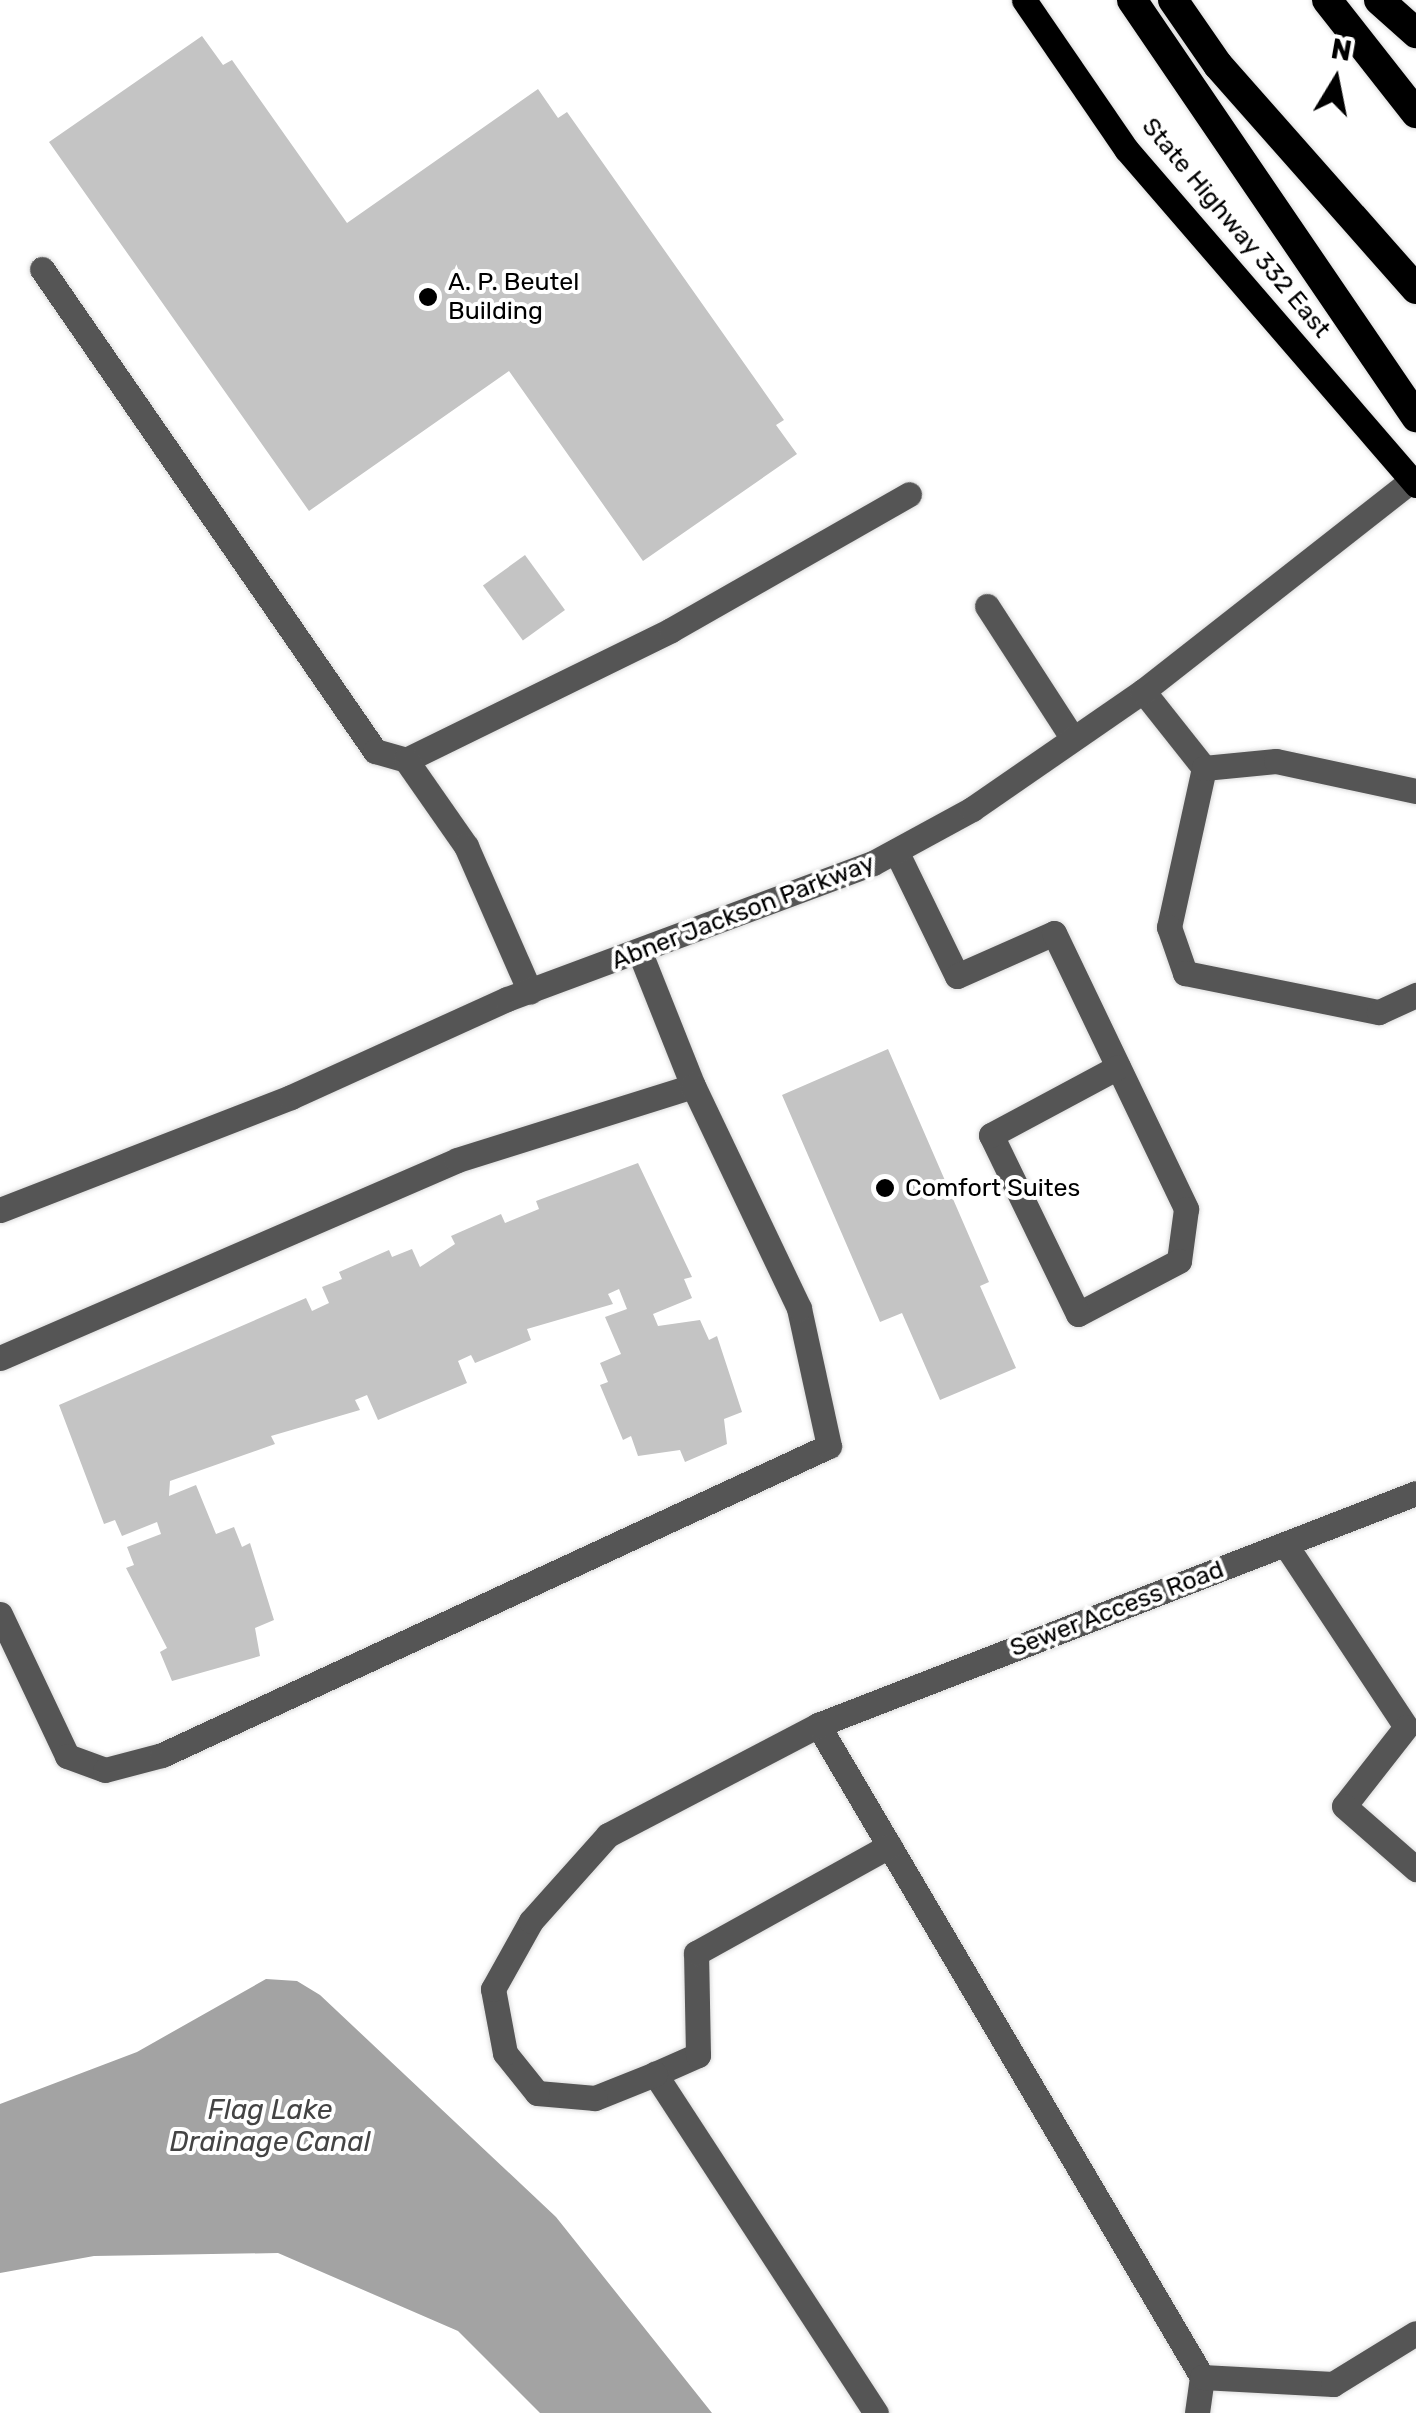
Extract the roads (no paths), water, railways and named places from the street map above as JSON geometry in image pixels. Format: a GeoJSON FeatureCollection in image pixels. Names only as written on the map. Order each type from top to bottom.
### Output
{"type":"FeatureCollection","features":[{"type":"Feature","properties":{"kind":"highway"},"geometry":{"type":"LineString","coordinates":[[1132,0],[1416,416]]}},
{"type":"Feature","properties":{"kind":"highway"},"geometry":{"type":"LineString","coordinates":[[1173,0],[1218,65],[1416,289]]}},
{"type":"Feature","properties":{"kind":"highway"},"geometry":{"type":"LineString","coordinates":[[1327,0],[1416,112]]}},
{"type":"Feature","properties":{"kind":"highway"},"geometry":{"type":"LineString","coordinates":[[1379,0],[1416,33]]}},
{"type":"Feature","properties":{"kind":"main road","name":"State Highway 332 East"},"geometry":{"type":"LineString","coordinates":[[1024,0],[1126,149],[1414,482]]}},
{"type":"Feature","properties":{"kind":"street"},"geometry":{"type":"LineString","coordinates":[[42,269],[376,751],[406,760],[466,846],[530,992]]}},
{"type":"Feature","properties":{"kind":"street","name":"Abner Jackson Parkway"},"geometry":{"type":"LineString","coordinates":[[0,1210],[530,992],[641,955],[896,851],[1073,740],[1143,691],[1414,482]]}},
{"type":"Feature","properties":{"kind":"street"},"geometry":{"type":"LineString","coordinates":[[406,760],[671,630],[909,494]]}},
{"type":"Feature","properties":{"kind":"street"},"geometry":{"type":"LineString","coordinates":[[987,606],[1073,740]]}},
{"type":"Feature","properties":{"kind":"street"},"geometry":{"type":"LineString","coordinates":[[1143,691],[1204,768]]}},
{"type":"Feature","properties":{"kind":"street"},"geometry":{"type":"LineString","coordinates":[[1204,768],[1276,761],[1416,791]]}},
{"type":"Feature","properties":{"kind":"street"},"geometry":{"type":"LineString","coordinates":[[1204,768],[1169,926],[1185,973],[1379,1012],[1416,995]]}},
{"type":"Feature","properties":{"kind":"street"},"geometry":{"type":"LineString","coordinates":[[896,851],[957,976],[1054,933],[1186,1209],[1179,1261],[1078,1314],[991,1135],[1118,1068]]}},
{"type":"Feature","properties":{"kind":"street"},"geometry":{"type":"LineString","coordinates":[[0,1614],[67,1756],[105,1770],[162,1756],[829,1446],[799,1308],[692,1086],[641,955]]}},
{"type":"Feature","properties":{"kind":"street"},"geometry":{"type":"LineString","coordinates":[[0,1358],[457,1160],[692,1086]]}},
{"type":"Feature","properties":{"kind":"street","name":"Sewer Access Road"},"geometry":{"type":"LineString","coordinates":[[890,1846],[696,1953],[698,2056],[595,2098],[538,2094],[504,2053],[493,1988],[531,1921],[608,1835],[818,1725],[1416,1493]]}},
{"type":"Feature","properties":{"kind":"street"},"geometry":{"type":"LineString","coordinates":[[1286,1544],[1406,1727],[1344,1806],[1416,1868]]}},
{"type":"Feature","properties":{"kind":"street"},"geometry":{"type":"LineString","coordinates":[[818,1725],[1202,2377],[1197,2413]]}},
{"type":"Feature","properties":{"kind":"street"},"geometry":{"type":"LineString","coordinates":[[655,2074],[876,2413]]}},
{"type":"Feature","properties":{"kind":"street"},"geometry":{"type":"LineString","coordinates":[[1202,2377],[1333,2384],[1416,2333]]}},
{"type":"Feature","properties":{"kind":"water","name":"Flag Lake Drainage Canal"},"geometry":{"type":"Polygon","coordinates":[[[266,1979],[297,1981],[320,1995],[556,2217],[712,2413],[540,2413],[458,2331],[278,2253],[94,2256],[0,2273],[0,2104],[137,2052],[266,1979]]]}},
{"type":"Feature","properties":{"kind":"place","name":"A. P. Beutel Building"},"geometry":{"type":"Point","coordinates":[428,297]}},
{"type":"Feature","properties":{"kind":"place","name":"Comfort Suites"},"geometry":{"type":"Point","coordinates":[885,1188]}}]}
